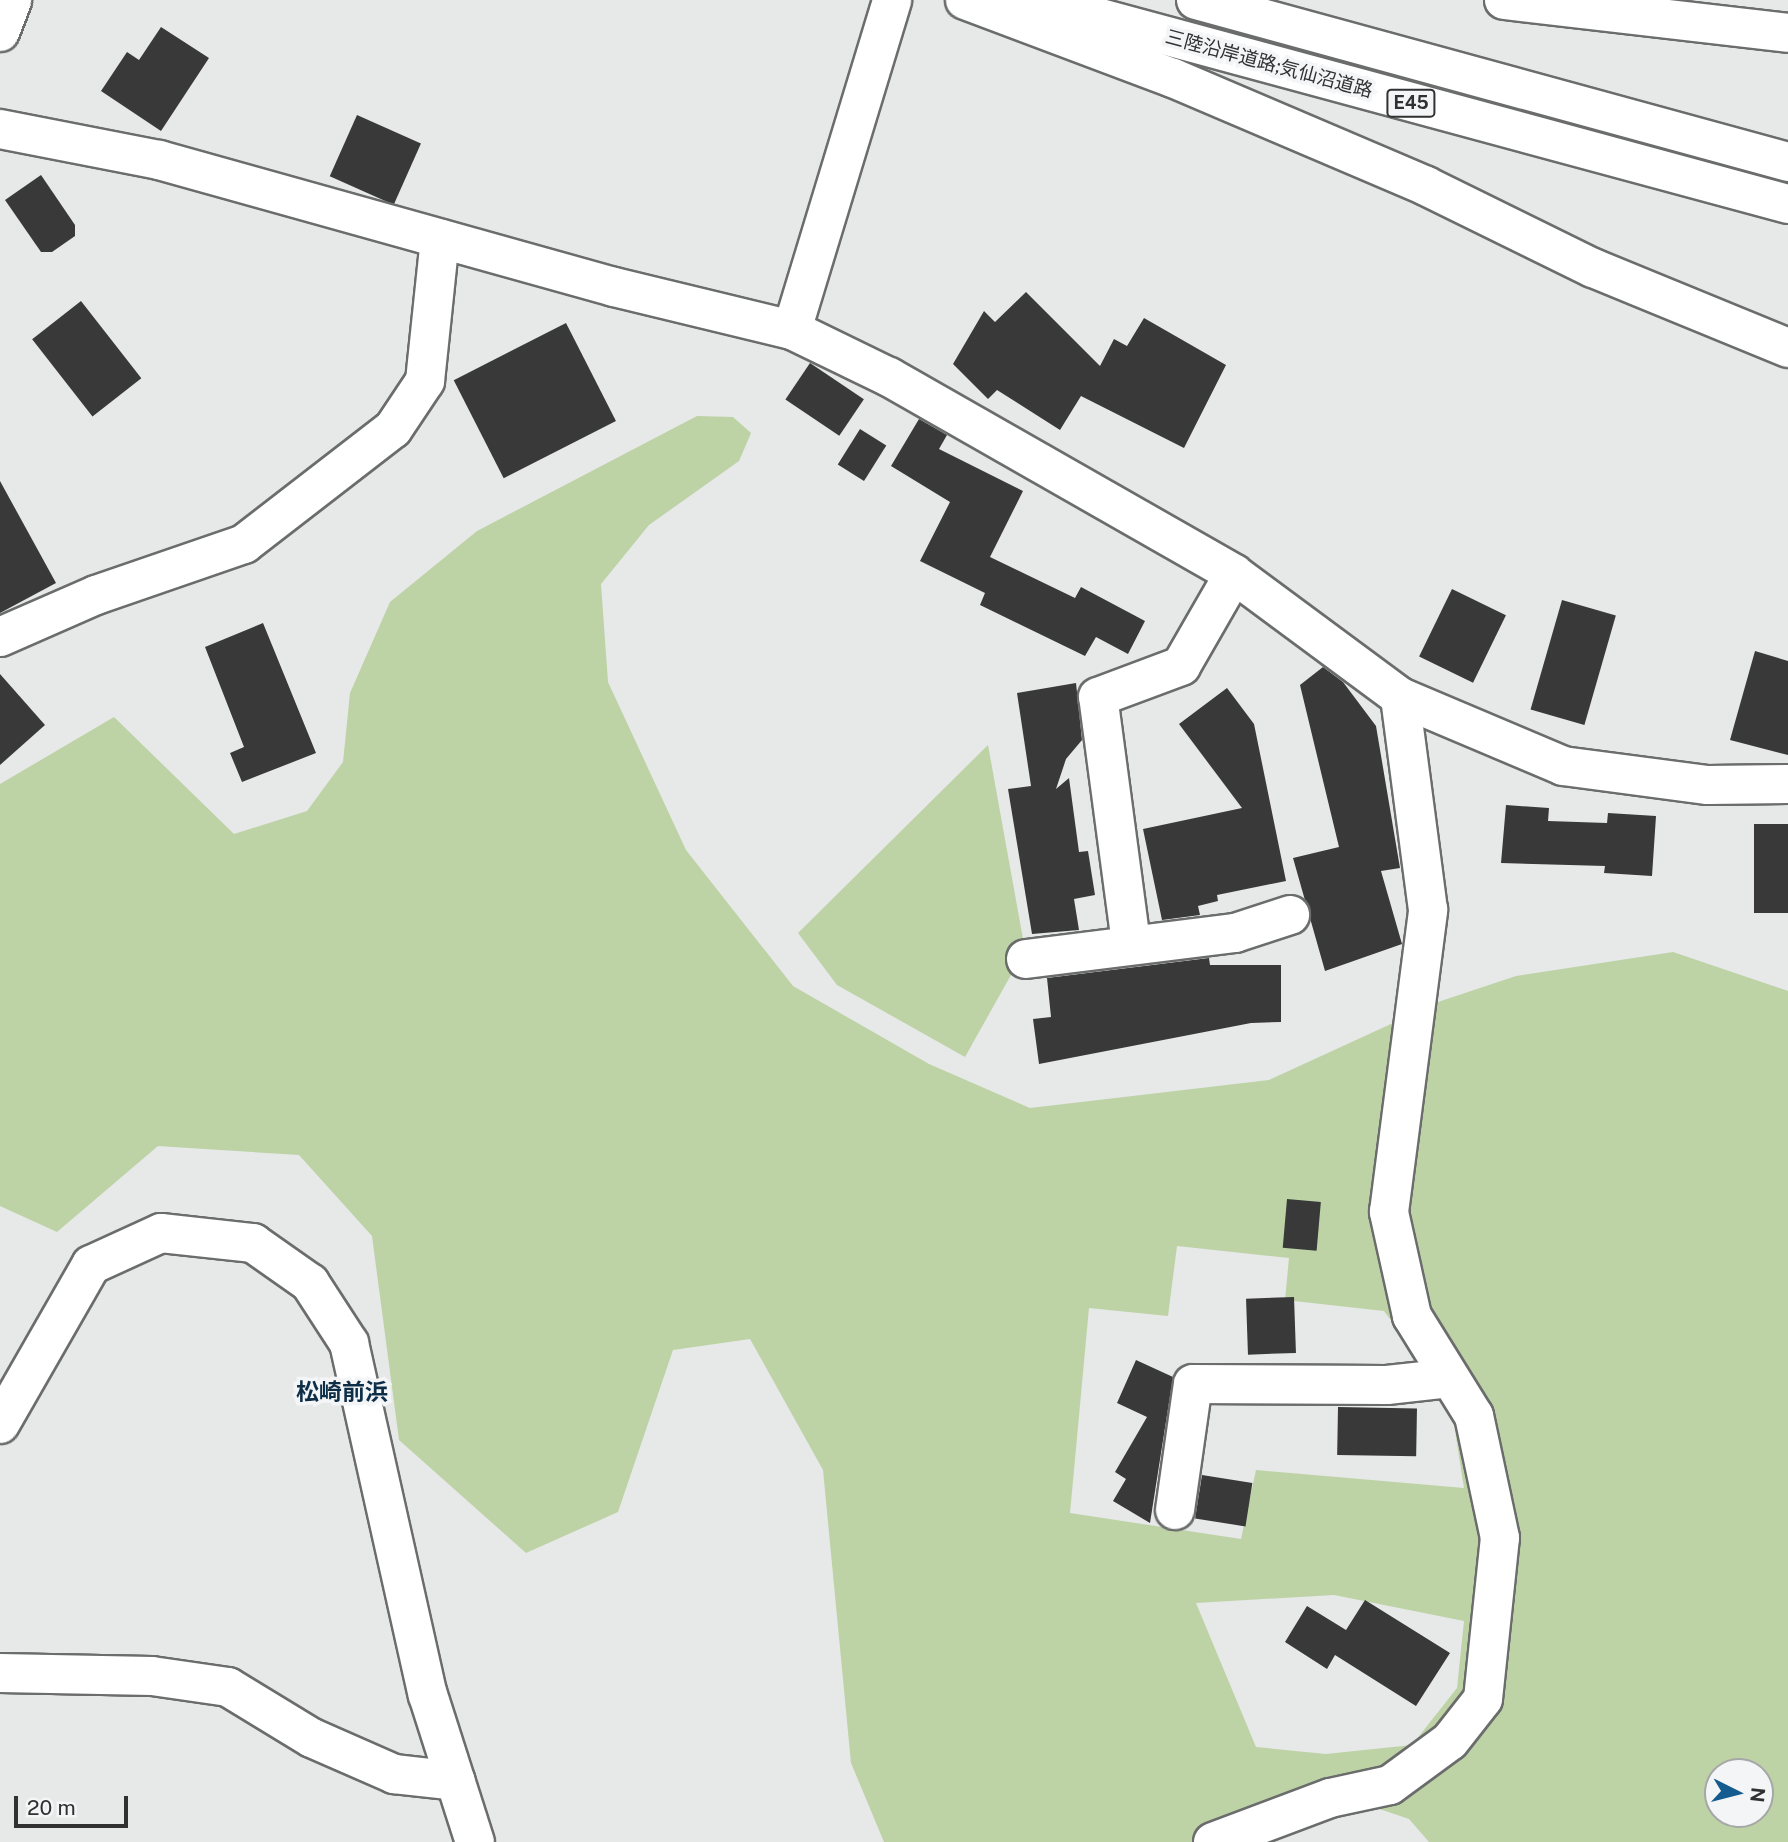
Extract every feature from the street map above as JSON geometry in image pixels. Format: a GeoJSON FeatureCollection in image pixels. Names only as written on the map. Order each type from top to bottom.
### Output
{"type":"FeatureCollection","features":[{"type":"Feature","properties":{"kind":"main road"},"geometry":{"type":"LineString","coordinates":[[0,32],[12,0]]}},
{"type":"Feature","properties":{"kind":"main road"},"geometry":{"type":"LineString","coordinates":[[792,330],[892,0]]}},
{"type":"Feature","properties":{"kind":"main road"},"geometry":{"type":"LineString","coordinates":[[965,0],[1198,89],[1426,186],[1593,268],[1788,348]]}},
{"type":"Feature","properties":{"kind":"main road","name":"三陸沿岸道路;気仙沼道路"},"geometry":{"type":"LineString","coordinates":[[1034,0],[1788,204]]}},
{"type":"Feature","properties":{"kind":"main road","name":"E45"},"geometry":{"type":"LineString","coordinates":[[1196,0],[1788,162]]}},
{"type":"Feature","properties":{"kind":"main road"},"geometry":{"type":"LineString","coordinates":[[1504,0],[1788,33]]}},
{"type":"Feature","properties":{"kind":"main road"},"geometry":{"type":"LineString","coordinates":[[0,129],[159,160],[440,239],[792,330],[889,377],[1234,574],[1400,697],[1563,766],[1707,785],[1788,784]]}},
{"type":"Feature","properties":{"kind":"main road"},"geometry":{"type":"LineString","coordinates":[[0,637],[96,595],[244,544],[393,429],[425,381],[440,239]]}},
{"type":"Feature","properties":{"kind":"main road"},"geometry":{"type":"LineString","coordinates":[[1131,943],[1098,697],[1181,666],[1234,574]]}},
{"type":"Feature","properties":{"kind":"main road"},"geometry":{"type":"LineString","coordinates":[[1213,1842],[1330,1798],[1390,1785],[1450,1741],[1483,1699],[1500,1538],[1474,1416],[1412,1316],[1389,1213],[1428,910],[1400,697]]}},
{"type":"Feature","properties":{"kind":"main road"},"geometry":{"type":"LineString","coordinates":[[1026,959],[1131,943],[1235,933],[1290,915]]}},
{"type":"Feature","properties":{"kind":"main road"},"geometry":{"type":"LineString","coordinates":[[0,1424],[92,1265],[161,1233],[253,1242],[310,1283],[349,1343],[428,1695],[475,1842]]}},
{"type":"Feature","properties":{"kind":"main road"},"geometry":{"type":"LineString","coordinates":[[1175,1510],[1193,1384],[1387,1385],[1450,1378]]}},
{"type":"Feature","properties":{"kind":"main road"},"geometry":{"type":"LineString","coordinates":[[0,1673],[152,1676],[228,1687],[312,1738],[394,1774],[456,1781]]}},
{"type":"Feature","properties":{"kind":"green space"},"geometry":{"type":"Polygon","coordinates":[[[697,416],[733,417],[751,433],[739,461],[649,525],[601,584],[608,682],[686,850],[793,986],[929,1064],[1030,1108],[1269,1080],[1441,1001],[1516,976],[1673,952],[1788,991],[1788,1842],[1429,1842],[1409,1819],[1359,1802],[1259,1842],[884,1842],[851,1763],[823,1470],[750,1339],[673,1350],[618,1512],[526,1553],[399,1440],[372,1236],[299,1155],[158,1146],[57,1232],[0,1206],[0,784],[114,717],[234,834],[307,811],[343,762],[350,693],[390,602],[477,531],[697,416]],[[1177,1246],[1168,1316],[1089,1308],[1070,1513],[1241,1539],[1256,1470],[1464,1488],[1450,1399],[1384,1311],[1285,1300],[1289,1258],[1177,1246]],[[1334,1595],[1196,1603],[1256,1747],[1326,1754],[1412,1745],[1457,1688],[1464,1621],[1334,1595]]]}},
{"type":"Feature","properties":{"kind":"green space"},"geometry":{"type":"Polygon","coordinates":[[[988,745],[1025,950],[965,1057],[837,985],[798,933],[988,745]]]}},
{"type":"Feature","properties":{"kind":"building"},"geometry":{"type":"Polygon","coordinates":[[[161,27],[209,58],[161,131],[101,91],[127,52],[139,60],[161,27]]]}},
{"type":"Feature","properties":{"kind":"building"},"geometry":{"type":"Polygon","coordinates":[[[357,115],[421,143],[394,205],[330,176],[357,115]]]}},
{"type":"Feature","properties":{"kind":"building"},"geometry":{"type":"Polygon","coordinates":[[[41,175],[75,225],[75,236],[52,252],[41,252],[5,200],[41,175]]]}},
{"type":"Feature","properties":{"kind":"building"},"geometry":{"type":"Polygon","coordinates":[[[1026,292],[1100,366],[1114,339],[1127,346],[1144,318],[1226,365],[1184,448],[1081,396],[1060,430],[997,390],[988,399],[953,364],[984,311],[995,322],[1026,292]]]}},
{"type":"Feature","properties":{"kind":"building"},"geometry":{"type":"Polygon","coordinates":[[[81,301],[141,378],[92,416],[32,339],[81,301]]]}},
{"type":"Feature","properties":{"kind":"building"},"geometry":{"type":"Polygon","coordinates":[[[566,323],[616,421],[504,478],[454,380],[566,323]]]}},
{"type":"Feature","properties":{"kind":"building"},"geometry":{"type":"Polygon","coordinates":[[[810,363],[864,399],[839,436],[785,399],[810,363]]]}},
{"type":"Feature","properties":{"kind":"building"},"geometry":{"type":"Polygon","coordinates":[[[919,419],[947,435],[939,449],[1023,491],[990,557],[1075,598],[1081,587],[1145,621],[1128,654],[1096,637],[1085,656],[980,605],[985,593],[920,561],[950,502],[891,466],[919,419]]]}},
{"type":"Feature","properties":{"kind":"building"},"geometry":{"type":"Polygon","coordinates":[[[860,429],[886,445],[864,481],[838,465],[860,429]]]}},
{"type":"Feature","properties":{"kind":"building"},"geometry":{"type":"Polygon","coordinates":[[[0,481],[56,583],[0,613],[0,481]]]}},
{"type":"Feature","properties":{"kind":"building"},"geometry":{"type":"Polygon","coordinates":[[[1452,589],[1506,615],[1473,683],[1419,656],[1452,589]]]}},
{"type":"Feature","properties":{"kind":"building"},"geometry":{"type":"Polygon","coordinates":[[[1562,600],[1616,615],[1584,725],[1531,710],[1562,600]]]}},
{"type":"Feature","properties":{"kind":"building"},"geometry":{"type":"Polygon","coordinates":[[[263,623],[316,753],[242,782],[230,753],[244,747],[205,647],[263,623]]]}},
{"type":"Feature","properties":{"kind":"building"},"geometry":{"type":"Polygon","coordinates":[[[1755,651],[1788,661],[1788,755],[1730,740],[1755,651]]]}},
{"type":"Feature","properties":{"kind":"building"},"geometry":{"type":"Polygon","coordinates":[[[1323,667],[1343,682],[1376,726],[1400,868],[1381,871],[1402,944],[1325,971],[1293,858],[1339,847],[1300,685],[1323,667]]]}},
{"type":"Feature","properties":{"kind":"building"},"geometry":{"type":"Polygon","coordinates":[[[0,674],[45,725],[0,765],[0,674]]]}},
{"type":"Feature","properties":{"kind":"building"},"geometry":{"type":"Polygon","coordinates":[[[1076,683],[1082,740],[1066,759],[1056,789],[1069,778],[1079,852],[1088,851],[1095,895],[1074,899],[1079,930],[1032,934],[1008,789],[1031,786],[1017,693],[1076,683]]]}},
{"type":"Feature","properties":{"kind":"building"},"geometry":{"type":"Polygon","coordinates":[[[1227,688],[1254,724],[1286,881],[1217,895],[1218,901],[1198,906],[1200,915],[1162,920],[1143,829],[1242,808],[1179,724],[1227,688]]]}},
{"type":"Feature","properties":{"kind":"building"},"geometry":{"type":"Polygon","coordinates":[[[1506,805],[1549,808],[1548,821],[1607,823],[1608,813],[1656,816],[1652,876],[1604,873],[1605,866],[1501,863],[1506,805]]]}},
{"type":"Feature","properties":{"kind":"building"},"geometry":{"type":"Polygon","coordinates":[[[1754,824],[1788,824],[1788,913],[1754,913],[1754,824]]]}},
{"type":"Feature","properties":{"kind":"building"},"geometry":{"type":"Polygon","coordinates":[[[1209,958],[1210,965],[1281,965],[1281,1022],[1251,1023],[1039,1064],[1033,1019],[1051,1017],[1047,978],[1209,958]]]}},
{"type":"Feature","properties":{"kind":"building"},"geometry":{"type":"Polygon","coordinates":[[[1287,1199],[1321,1202],[1317,1251],[1283,1248],[1287,1199]]]}},
{"type":"Feature","properties":{"kind":"building"},"geometry":{"type":"Polygon","coordinates":[[[1294,1297],[1296,1353],[1248,1355],[1246,1299],[1294,1297]]]}},
{"type":"Feature","properties":{"kind":"building"},"geometry":{"type":"Polygon","coordinates":[[[1136,1360],[1173,1377],[1150,1523],[1113,1501],[1126,1479],[1115,1472],[1147,1417],[1117,1403],[1136,1360]]]}},
{"type":"Feature","properties":{"kind":"building"},"geometry":{"type":"Polygon","coordinates":[[[1338,1407],[1417,1408],[1416,1456],[1337,1455],[1338,1407]]]}},
{"type":"Feature","properties":{"kind":"building"},"geometry":{"type":"Polygon","coordinates":[[[1202,1475],[1252,1483],[1245,1526],[1195,1518],[1202,1475]]]}},
{"type":"Feature","properties":{"kind":"building"},"geometry":{"type":"Polygon","coordinates":[[[1365,1600],[1450,1653],[1416,1706],[1335,1655],[1327,1669],[1285,1642],[1307,1606],[1346,1630],[1365,1600]]]}},
{"type":"Feature","properties":{"kind":"district","name":"松崎前浜"},"geometry":{"type":"Point","coordinates":[342,1392]}}]}
